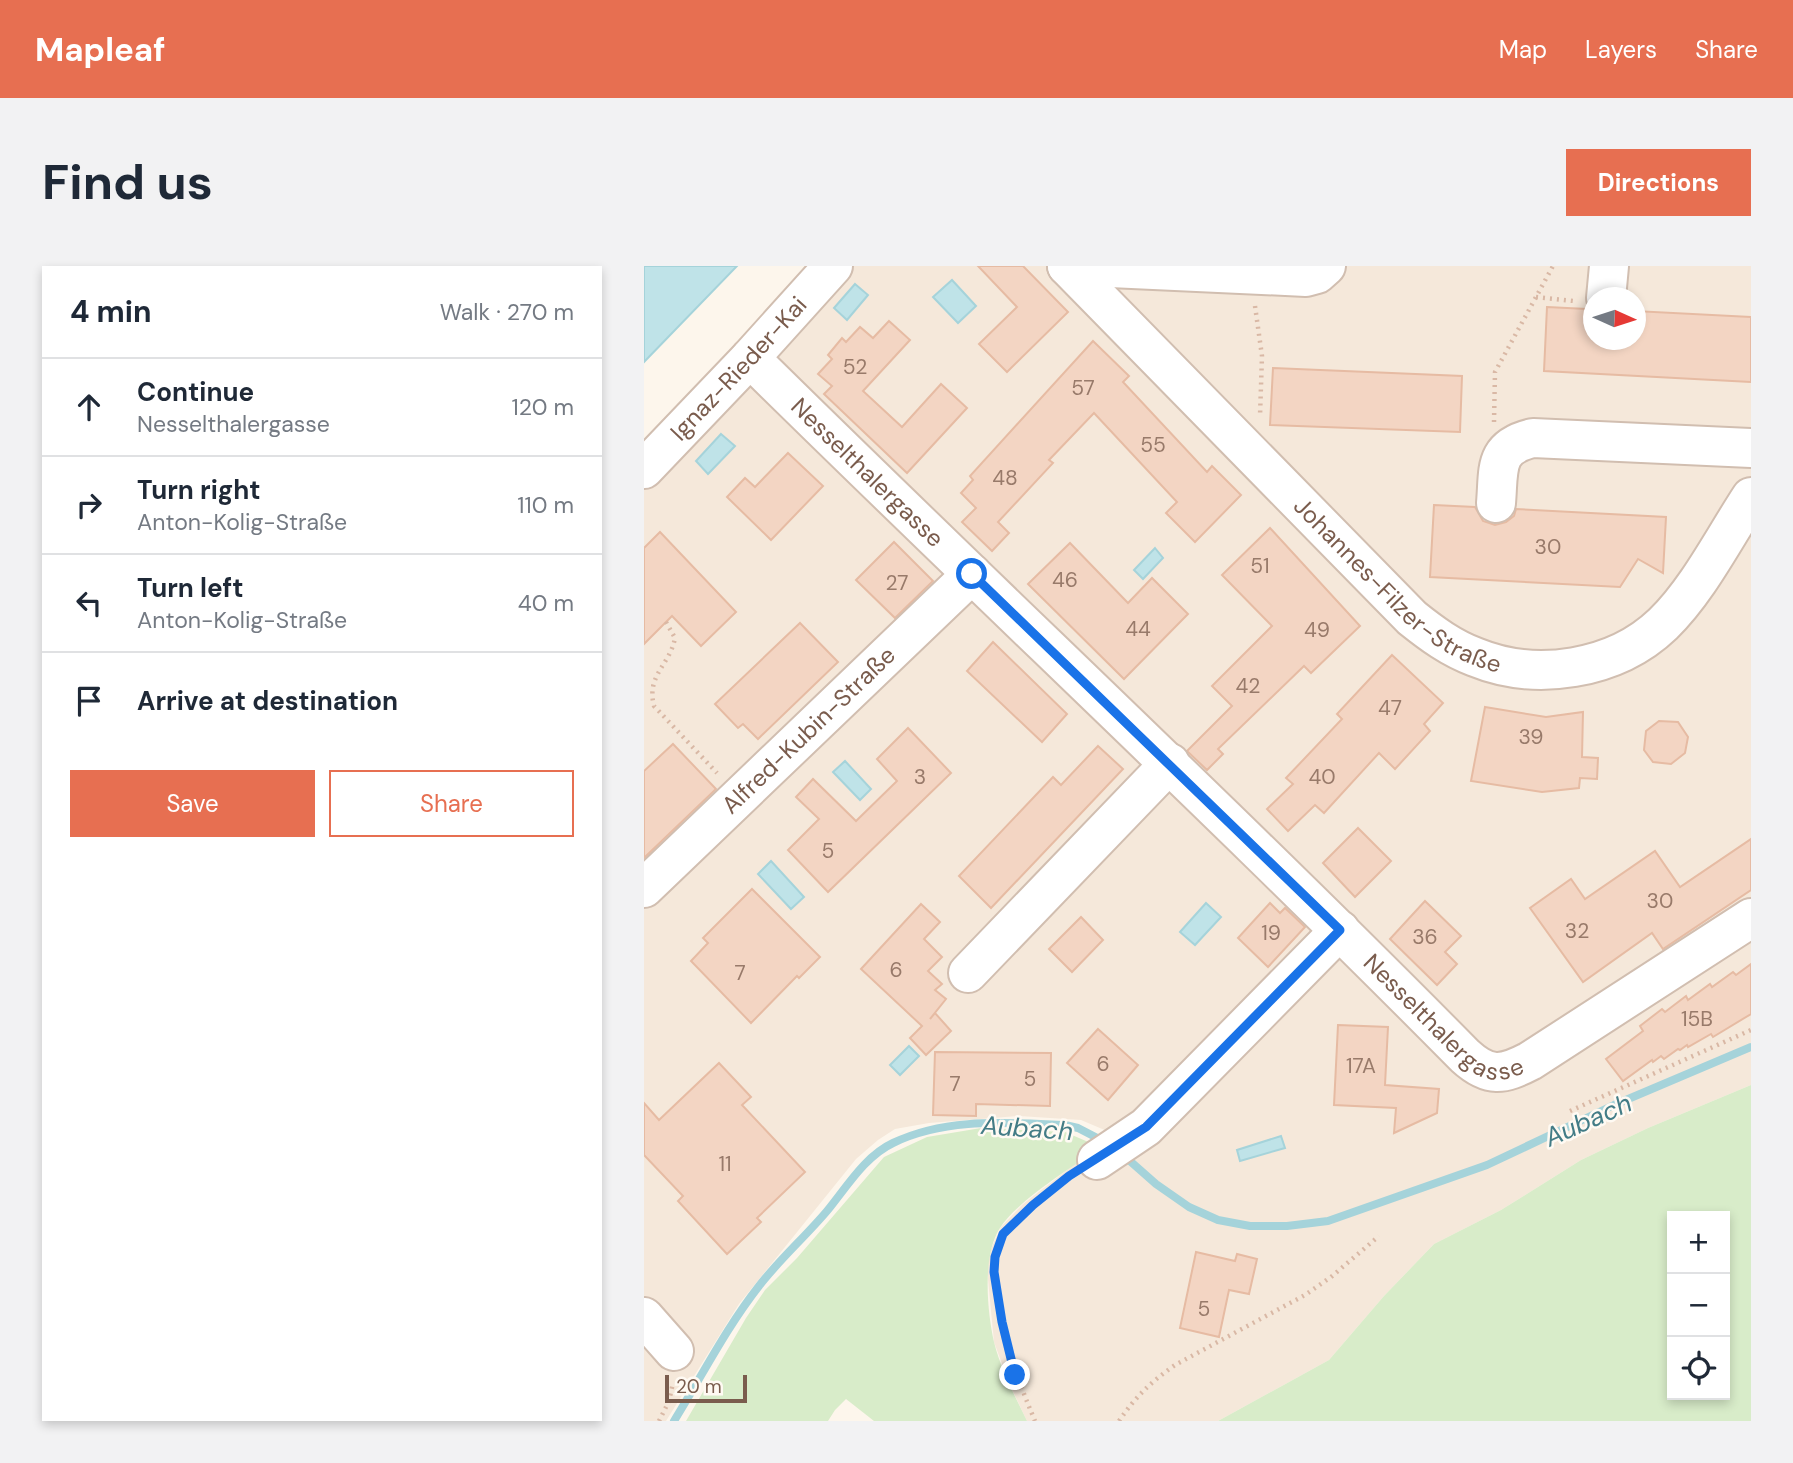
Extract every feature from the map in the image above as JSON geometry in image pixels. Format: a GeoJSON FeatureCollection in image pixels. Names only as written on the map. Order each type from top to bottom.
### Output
{"type":"FeatureCollection","features":[{"type":"Feature","properties":{"kind":"street","name":"Ignaz-Rieder-Kai"},"geometry":{"type":"LineString","coordinates":[[644,469],[833,266]]}},
{"type":"Feature","properties":{"kind":"street"},"geometry":{"type":"LineString","coordinates":[[1067,266],[1306,277],[1317,274],[1326,266]]}},
{"type":"Feature","properties":{"kind":"street","name":"Johannes-Filzer-Straße"},"geometry":{"type":"LineString","coordinates":[[1067,266],[1412,618],[1442,641],[1491,663],[1530,669],[1568,668],[1609,658],[1638,643],[1678,609],[1751,497]]}},
{"type":"Feature","properties":{"kind":"street"},"geometry":{"type":"LineString","coordinates":[[1600,287],[1609,266]]}},
{"type":"Feature","properties":{"kind":"street","name":"Nesselthalergasse"},"geometry":{"type":"LineString","coordinates":[[750,358],[1170,763],[1472,1063],[1483,1069],[1508,1073],[1531,1061],[1751,918]]}},
{"type":"Feature","properties":{"kind":"street"},"geometry":{"type":"LineString","coordinates":[[1496,503],[1499,466],[1504,454],[1516,442],[1533,438],[1751,448]]}},
{"type":"Feature","properties":{"kind":"street","name":"Alfred-Kubin-Straße"},"geometry":{"type":"LineString","coordinates":[[644,888],[972,574]]}},
{"type":"Feature","properties":{"kind":"street"},"geometry":{"type":"LineString","coordinates":[[968,973],[1170,763]]}},
{"type":"Feature","properties":{"kind":"street"},"geometry":{"type":"LineString","coordinates":[[1109,1152],[1146,1127],[1340,930]]}},
{"type":"Feature","properties":{"kind":"street"},"geometry":{"type":"LineString","coordinates":[[644,1317],[674,1350]]}},
{"type":"Feature","properties":{"kind":"path"},"geometry":{"type":"LineString","coordinates":[[1493,433],[1495,372],[1553,266]]}},
{"type":"Feature","properties":{"kind":"path"},"geometry":{"type":"LineString","coordinates":[[1250,274],[1262,356],[1259,421]]}},
{"type":"Feature","properties":{"kind":"path"},"geometry":{"type":"LineString","coordinates":[[1536,297],[1583,299]]}},
{"type":"Feature","properties":{"kind":"path"},"geometry":{"type":"LineString","coordinates":[[666,622],[675,638],[673,650],[656,676],[651,693],[654,706],[739,796]]}},
{"type":"Feature","properties":{"kind":"path"},"geometry":{"type":"LineString","coordinates":[[1570,1111],[1751,1030]]}},
{"type":"Feature","properties":{"kind":"path"},"geometry":{"type":"LineString","coordinates":[[1035,1421],[1015,1375],[1006,1343],[995,1286],[995,1257],[1003,1234],[1033,1205],[1069,1176],[1109,1152]]}},
{"type":"Feature","properties":{"kind":"path"},"geometry":{"type":"LineString","coordinates":[[1119,1421],[1137,1395],[1175,1365],[1305,1295],[1331,1277],[1379,1236]]}},
{"type":"Feature","properties":{"kind":"path"},"geometry":{"type":"LineString","coordinates":[[659,1421],[669,1402],[675,1376],[674,1350]]}},
{"type":"Feature","properties":{"kind":"shaded area"},"geometry":{"type":"Polygon","coordinates":[[[846,266],[1751,266],[1751,1085],[1648,1128],[1581,1160],[1501,1210],[1434,1244],[1384,1296],[1329,1360],[1218,1421],[1027,1421],[994,1342],[987,1269],[991,1249],[1001,1227],[1023,1204],[1114,1134],[1081,1120],[1019,1116],[929,1123],[895,1129],[856,1159],[739,1304],[666,1421],[644,1421],[644,481],[846,266]]]}},
{"type":"Feature","properties":{"kind":"green space"},"geometry":{"type":"Polygon","coordinates":[[[1751,1085],[1751,1421],[1218,1421],[1329,1360],[1384,1296],[1434,1244],[1501,1210],[1581,1160],[1648,1128],[1751,1085]]]}},
{"type":"Feature","properties":{"kind":"green space"},"geometry":{"type":"Polygon","coordinates":[[[981,1128],[1065,1132],[1100,1147],[1020,1206],[1000,1228],[990,1253],[988,1299],[994,1342],[1004,1373],[1027,1421],[874,1421],[846,1399],[828,1421],[686,1421],[765,1290],[797,1258],[884,1157],[927,1137],[981,1128]]]}},
{"type":"Feature","properties":{"kind":"water"},"geometry":{"type":"Polygon","coordinates":[[[644,266],[737,266],[644,362],[644,266]]]}},
{"type":"Feature","properties":{"kind":"water"},"geometry":{"type":"Polygon","coordinates":[[[952,280],[976,306],[958,323],[933,297],[952,280]]]}},
{"type":"Feature","properties":{"kind":"water"},"geometry":{"type":"Polygon","coordinates":[[[855,284],[868,295],[847,320],[834,308],[855,284]]]}},
{"type":"Feature","properties":{"kind":"water"},"geometry":{"type":"Polygon","coordinates":[[[721,434],[735,446],[708,474],[696,461],[721,434]]]}},
{"type":"Feature","properties":{"kind":"water"},"geometry":{"type":"Polygon","coordinates":[[[1155,548],[1163,558],[1143,579],[1134,570],[1155,548]]]}},
{"type":"Feature","properties":{"kind":"water"},"geometry":{"type":"Polygon","coordinates":[[[845,761],[871,789],[860,800],[833,772],[845,761]]]}},
{"type":"Feature","properties":{"kind":"water"},"geometry":{"type":"Polygon","coordinates":[[[771,861],[804,897],[791,909],[758,874],[771,861]]]}},
{"type":"Feature","properties":{"kind":"water"},"geometry":{"type":"Polygon","coordinates":[[[1206,903],[1221,917],[1195,945],[1180,932],[1206,903]]]}},
{"type":"Feature","properties":{"kind":"water"},"geometry":{"type":"Polygon","coordinates":[[[909,1046],[919,1056],[900,1075],[890,1065],[909,1046]]]}},
{"type":"Feature","properties":{"kind":"water"},"geometry":{"type":"Polygon","coordinates":[[[1281,1136],[1285,1148],[1240,1161],[1237,1150],[1281,1136]]]}},
{"type":"Feature","properties":{"kind":"building"},"geometry":{"type":"Polygon","coordinates":[[[978,266],[1023,266],[1068,312],[1007,372],[979,344],[1017,307],[978,266]]]}},
{"type":"Feature","properties":{"kind":"building"},"geometry":{"type":"Polygon","coordinates":[[[1547,307],[1583,309],[1583,350],[1646,350],[1646,312],[1751,317],[1751,382],[1544,371],[1547,307]]]}},
{"type":"Feature","properties":{"kind":"building"},"geometry":{"type":"Polygon","coordinates":[[[889,321],[910,340],[863,391],[902,427],[941,384],[967,408],[907,473],[824,394],[832,386],[818,374],[832,359],[828,355],[842,338],[846,342],[860,327],[873,338],[889,321]]]}},
{"type":"Feature","properties":{"kind":"building"},"geometry":{"type":"Polygon","coordinates":[[[1093,341],[1129,376],[1123,382],[1207,472],[1212,466],[1241,495],[1195,542],[1166,513],[1177,502],[1094,413],[1049,460],[1053,463],[998,522],[1009,533],[992,551],[962,522],[976,508],[961,493],[973,480],[970,476],[1093,341]]]}},
{"type":"Feature","properties":{"kind":"building"},"geometry":{"type":"Polygon","coordinates":[[[1273,368],[1462,376],[1460,432],[1270,425],[1273,368]]]}},
{"type":"Feature","properties":{"kind":"building"},"geometry":{"type":"Polygon","coordinates":[[[788,453],[823,486],[771,540],[727,497],[745,478],[755,487],[788,453]]]}},
{"type":"Feature","properties":{"kind":"building"},"geometry":{"type":"Polygon","coordinates":[[[1434,505],[1475,507],[1483,521],[1495,525],[1514,516],[1516,509],[1666,517],[1663,573],[1638,559],[1620,587],[1430,577],[1434,505]]]}},
{"type":"Feature","properties":{"kind":"building"},"geometry":{"type":"Polygon","coordinates":[[[1270,528],[1360,626],[1311,673],[1304,666],[1218,749],[1223,754],[1207,770],[1187,751],[1232,706],[1212,686],[1272,626],[1222,575],[1270,528]]]}},
{"type":"Feature","properties":{"kind":"building"},"geometry":{"type":"Polygon","coordinates":[[[660,532],[736,612],[701,646],[672,616],[644,644],[644,548],[660,532]]]}},
{"type":"Feature","properties":{"kind":"building"},"geometry":{"type":"Polygon","coordinates":[[[894,542],[933,581],[895,618],[856,580],[894,542]]]}},
{"type":"Feature","properties":{"kind":"building"},"geometry":{"type":"Polygon","coordinates":[[[1070,543],[1128,603],[1152,578],[1188,614],[1124,679],[1028,584],[1070,543]]]}},
{"type":"Feature","properties":{"kind":"building"},"geometry":{"type":"Polygon","coordinates":[[[800,623],[838,662],[758,739],[743,724],[738,728],[715,704],[800,623]]]}},
{"type":"Feature","properties":{"kind":"building"},"geometry":{"type":"Polygon","coordinates":[[[993,642],[1067,714],[1042,742],[967,671],[993,642]]]}},
{"type":"Feature","properties":{"kind":"building"},"geometry":{"type":"Polygon","coordinates":[[[1392,655],[1443,703],[1424,724],[1430,731],[1395,769],[1379,753],[1324,813],[1315,805],[1288,831],[1267,809],[1293,784],[1286,778],[1342,719],[1337,714],[1392,655]]]}},
{"type":"Feature","properties":{"kind":"building"},"geometry":{"type":"Polygon","coordinates":[[[1485,707],[1546,717],[1583,712],[1582,757],[1598,758],[1597,779],[1580,778],[1579,788],[1542,792],[1471,781],[1485,707]]]}},
{"type":"Feature","properties":{"kind":"building"},"geometry":{"type":"Polygon","coordinates":[[[1659,721],[1678,722],[1688,737],[1685,753],[1671,764],[1653,762],[1644,750],[1646,731],[1659,721]]]}},
{"type":"Feature","properties":{"kind":"building"},"geometry":{"type":"Polygon","coordinates":[[[908,728],[951,773],[828,892],[788,850],[819,819],[796,797],[813,779],[856,821],[897,781],[877,759],[908,728]]]}},
{"type":"Feature","properties":{"kind":"building"},"geometry":{"type":"Polygon","coordinates":[[[673,744],[716,789],[644,858],[644,771],[673,744]]]}},
{"type":"Feature","properties":{"kind":"building"},"geometry":{"type":"Polygon","coordinates":[[[1098,746],[1123,769],[991,908],[959,876],[1053,777],[1061,785],[1098,746]]]}},
{"type":"Feature","properties":{"kind":"building"},"geometry":{"type":"Polygon","coordinates":[[[1358,828],[1391,861],[1355,897],[1323,863],[1358,828]]]}},
{"type":"Feature","properties":{"kind":"building"},"geometry":{"type":"Polygon","coordinates":[[[1751,839],[1751,890],[1663,949],[1652,933],[1583,982],[1530,908],[1571,879],[1585,899],[1655,851],[1680,887],[1751,839]]]}},
{"type":"Feature","properties":{"kind":"building"},"geometry":{"type":"Polygon","coordinates":[[[752,889],[820,957],[799,978],[797,976],[751,1023],[691,961],[708,943],[703,938],[752,889]]]}},
{"type":"Feature","properties":{"kind":"building"},"geometry":{"type":"Polygon","coordinates":[[[1425,901],[1461,936],[1445,952],[1457,964],[1437,985],[1390,939],[1425,901]]]}},
{"type":"Feature","properties":{"kind":"building"},"geometry":{"type":"Polygon","coordinates":[[[1270,903],[1280,913],[1285,908],[1305,927],[1268,967],[1238,938],[1270,903]]]}},
{"type":"Feature","properties":{"kind":"building"},"geometry":{"type":"Polygon","coordinates":[[[921,904],[940,922],[924,939],[942,957],[928,971],[942,984],[935,990],[946,999],[930,1019],[935,1013],[951,1031],[926,1055],[910,1038],[922,1026],[861,969],[921,904]]]}},
{"type":"Feature","properties":{"kind":"building"},"geometry":{"type":"Polygon","coordinates":[[[1081,917],[1103,940],[1072,972],[1049,949],[1081,917]]]}},
{"type":"Feature","properties":{"kind":"building"},"geometry":{"type":"Polygon","coordinates":[[[1751,964],[1751,1014],[1713,1037],[1711,1034],[1688,1047],[1687,1045],[1678,1049],[1664,1059],[1661,1056],[1653,1062],[1652,1060],[1623,1081],[1606,1059],[1643,1031],[1640,1026],[1662,1009],[1665,1012],[1686,996],[1688,1000],[1710,984],[1712,987],[1733,972],[1736,975],[1751,964]]]}},
{"type":"Feature","properties":{"kind":"building"},"geometry":{"type":"Polygon","coordinates":[[[1338,1025],[1388,1027],[1385,1085],[1439,1089],[1437,1113],[1394,1133],[1396,1108],[1334,1105],[1338,1025]]]}},
{"type":"Feature","properties":{"kind":"building"},"geometry":{"type":"Polygon","coordinates":[[[1098,1029],[1138,1065],[1108,1100],[1067,1063],[1098,1029]]]}},
{"type":"Feature","properties":{"kind":"building"},"geometry":{"type":"Polygon","coordinates":[[[935,1052],[1051,1053],[1050,1106],[976,1104],[976,1116],[933,1115],[935,1052]]]}},
{"type":"Feature","properties":{"kind":"building"},"geometry":{"type":"Polygon","coordinates":[[[719,1063],[751,1097],[742,1105],[805,1172],[757,1218],[761,1222],[727,1254],[678,1201],[683,1196],[644,1155],[644,1103],[659,1120],[719,1063]]]}},
{"type":"Feature","properties":{"kind":"building"},"geometry":{"type":"Polygon","coordinates":[[[1196,1252],[1235,1261],[1237,1254],[1257,1259],[1249,1294],[1229,1290],[1219,1337],[1180,1328],[1196,1252]]]}},
{"type":"Feature","properties":{"kind":"waterway","name":"Aubach"},"geometry":{"type":"LineString","coordinates":[[1122,1154],[1156,1184],[1189,1207],[1218,1220],[1250,1226],[1287,1226],[1328,1221],[1487,1165],[1614,1105],[1751,1047]]}},
{"type":"Feature","properties":{"kind":"waterway","name":"Aubach"},"geometry":{"type":"LineString","coordinates":[[674,1421],[725,1335],[759,1286],[827,1211],[865,1164],[883,1149],[934,1129],[978,1123],[1065,1125],[1078,1128],[1105,1142]]}},
{"type":"Feature","properties":{"kind":"route"},"geometry":{"type":"LineString","coordinates":[[972,574],[1340,930],[1146,1127],[1069,1176],[1003,1234],[995,1257],[995,1286],[1015,1375]]}}]}
